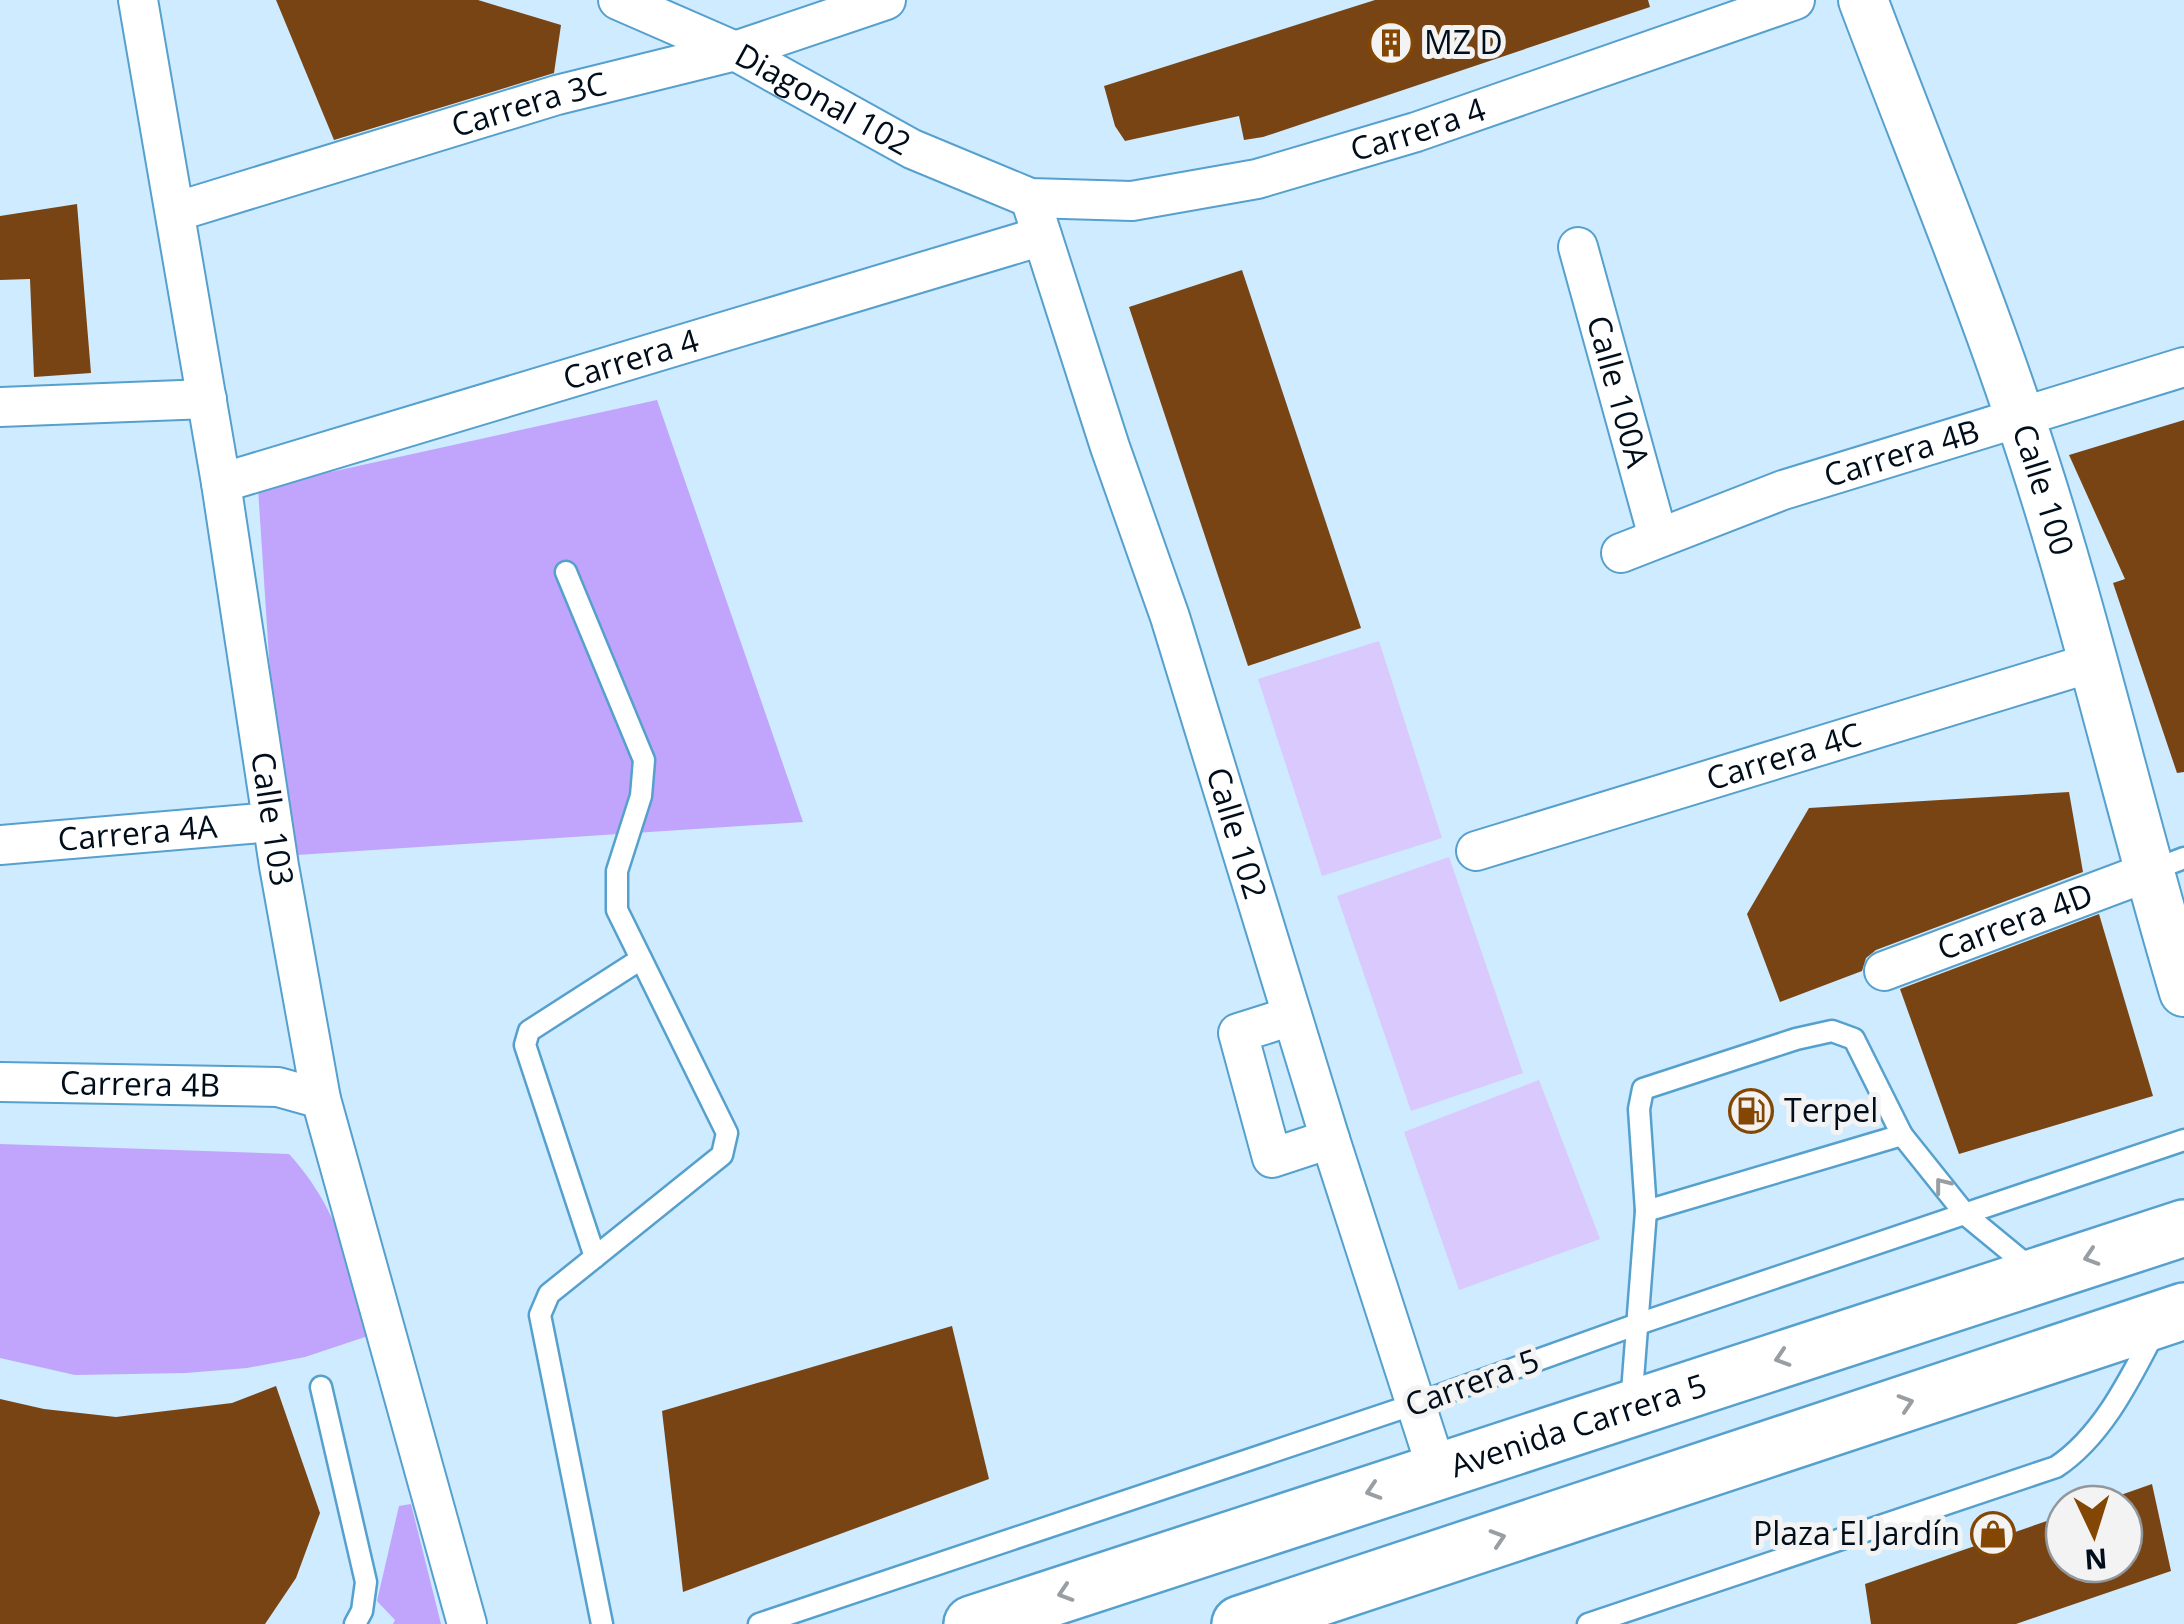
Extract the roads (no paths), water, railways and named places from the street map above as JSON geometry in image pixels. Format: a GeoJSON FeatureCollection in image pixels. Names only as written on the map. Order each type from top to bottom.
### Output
{"type":"FeatureCollection","features":[{"type":"Feature","properties":{"kind":"main road","name":"Avenida Carrera 5"},"geometry":{"type":"LineString","coordinates":[[972,1624],[2184,1228]]}},
{"type":"Feature","properties":{"kind":"main road"},"geometry":{"type":"LineString","coordinates":[[1240,1624],[2173,1315]]}},
{"type":"Feature","properties":{"kind":"street","name":"Calle 103"},"geometry":{"type":"LineString","coordinates":[[138,0],[320,1098],[467,1624]]}},
{"type":"Feature","properties":{"kind":"street","name":"Diagonal 102"},"geometry":{"type":"LineString","coordinates":[[618,0],[734,51],[912,150],[1030,198]]}},
{"type":"Feature","properties":{"kind":"street","name":"Carrera 3C"},"geometry":{"type":"LineString","coordinates":[[175,212],[556,95],[734,51],[886,0]]}},
{"type":"Feature","properties":{"kind":"street","name":"Carrera 4"},"geometry":{"type":"LineString","coordinates":[[1030,198],[1132,201],[1257,179],[1416,132],[1795,0]]}},
{"type":"Feature","properties":{"kind":"street","name":"Calle 100"},"geometry":{"type":"LineString","coordinates":[[1863,0],[2020,418],[2094,662],[2166,865],[2184,992]]}},
{"type":"Feature","properties":{"kind":"street","name":"Calle 102"},"geometry":{"type":"LineString","coordinates":[[1030,198],[1110,447],[1170,617],[1330,1139],[1437,1470]]}},
{"type":"Feature","properties":{"kind":"street","name":"Carrera 4"},"geometry":{"type":"LineString","coordinates":[[221,484],[1042,236]]}},
{"type":"Feature","properties":{"kind":"street","name":"Calle 100A"},"geometry":{"type":"LineString","coordinates":[[1578,247],[1658,538]]}},
{"type":"Feature","properties":{"kind":"street","name":"Carrera 4B"},"geometry":{"type":"LineString","coordinates":[[1622,553],[1784,490],[2184,367]]}},
{"type":"Feature","properties":{"kind":"street"},"geometry":{"type":"LineString","coordinates":[[0,407],[207,399]]}},
{"type":"Feature","properties":{"kind":"street","name":"Carrera 4C"},"geometry":{"type":"LineString","coordinates":[[1476,851],[2094,662]]}},
{"type":"Feature","properties":{"kind":"street","name":"Carrera 4A"},"geometry":{"type":"LineString","coordinates":[[0,845],[272,822]]}},
{"type":"Feature","properties":{"kind":"street","name":"Carrera 4D"},"geometry":{"type":"LineString","coordinates":[[1884,972],[2166,865]]}},
{"type":"Feature","properties":{"kind":"street"},"geometry":{"type":"LineString","coordinates":[[1292,1016],[1238,1033],[1272,1158],[1330,1139]]}},
{"type":"Feature","properties":{"kind":"street","name":"Carrera 4B"},"geometry":{"type":"LineString","coordinates":[[0,1082],[278,1087],[320,1098]]}},
{"type":"Feature","properties":{"kind":"lane"},"geometry":{"type":"LineString","coordinates":[[566,572],[644,760],[641,796],[617,871],[617,910],[728,1133],[722,1156],[549,1294],[540,1314],[602,1624]]}},
{"type":"Feature","properties":{"kind":"lane"},"geometry":{"type":"LineString","coordinates":[[595,1257],[525,1044],[530,1030],[641,959]]}},
{"type":"Feature","properties":{"kind":"lane"},"geometry":{"type":"LineString","coordinates":[[1631,1407],[1646,1211],[1639,1109],[1644,1089],[1796,1039],[1832,1031],[1854,1039],[1902,1135],[1966,1215],[2038,1274]]}},
{"type":"Feature","properties":{"kind":"lane"},"geometry":{"type":"LineString","coordinates":[[1646,1211],[1902,1135]]}},
{"type":"Feature","properties":{"kind":"lane","name":"Carrera 5"},"geometry":{"type":"LineString","coordinates":[[758,1624],[1416,1404],[1638,1324],[2184,1140]]}},
{"type":"Feature","properties":{"kind":"lane"},"geometry":{"type":"LineString","coordinates":[[1588,1624],[2056,1468],[2074,1456],[2123,1392],[2173,1315]]}},
{"type":"Feature","properties":{"kind":"lane"},"geometry":{"type":"LineString","coordinates":[[321,1387],[366,1582],[362,1611],[355,1624]]}},
{"type":"Feature","properties":{"kind":"place","name":"MZ D"},"geometry":{"type":"Point","coordinates":[1391,43]}},
{"type":"Feature","properties":{"kind":"place","name":"Terpel"},"geometry":{"type":"Point","coordinates":[1751,1111]}},
{"type":"Feature","properties":{"kind":"place","name":"Plaza El Jardín"},"geometry":{"type":"Point","coordinates":[1993,1534]}}]}
